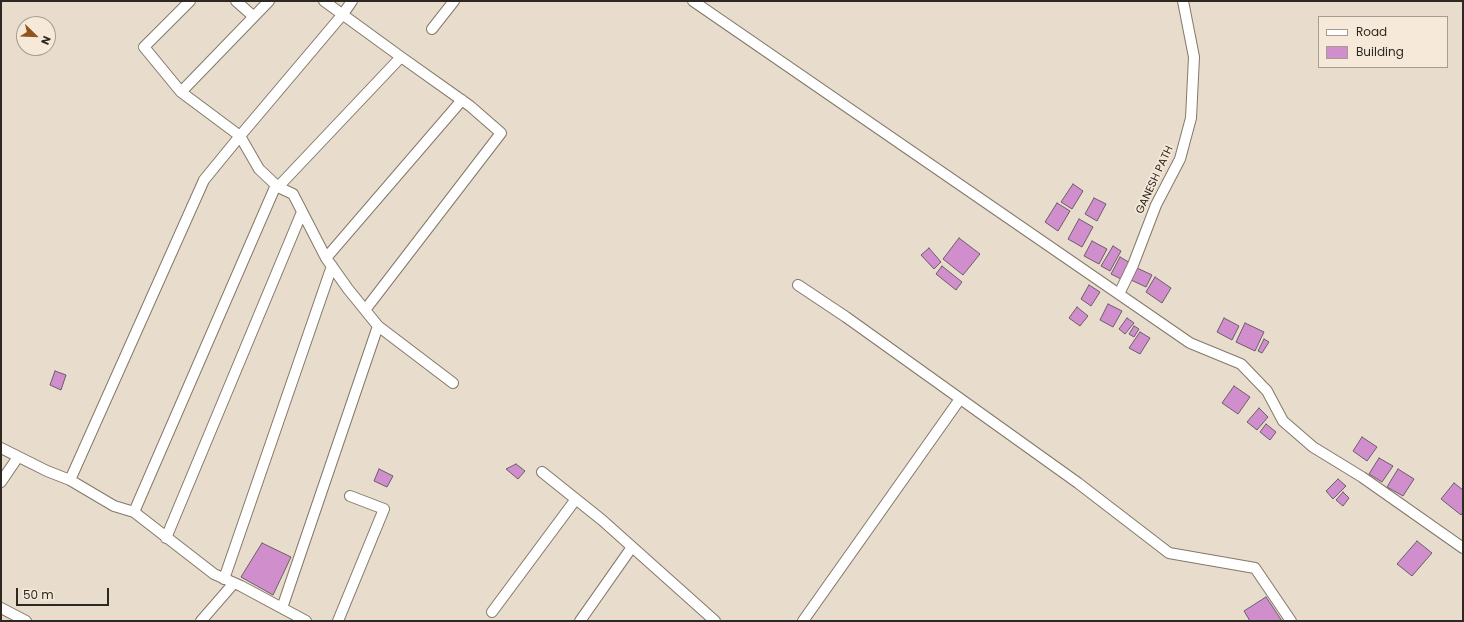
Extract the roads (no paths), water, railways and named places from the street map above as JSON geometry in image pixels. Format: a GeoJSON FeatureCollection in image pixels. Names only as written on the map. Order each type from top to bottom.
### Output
{"type":"FeatureCollection","features":[{"type":"Feature","properties":{"kind":"street"},"geometry":{"type":"LineString","coordinates":[[190,1],[144,47],[181,92],[240,136],[259,169],[277,186],[293,194],[329,262],[378,326],[453,383]]}},
{"type":"Feature","properties":{"kind":"street"},"geometry":{"type":"LineString","coordinates":[[236,1],[253,16]]}},
{"type":"Feature","properties":{"kind":"street"},"geometry":{"type":"LineString","coordinates":[[181,92],[269,1]]}},
{"type":"Feature","properties":{"kind":"street"},"geometry":{"type":"LineString","coordinates":[[324,1],[401,58],[462,100],[501,133],[365,310]]}},
{"type":"Feature","properties":{"kind":"street"},"geometry":{"type":"LineString","coordinates":[[70,480],[204,180],[343,14],[352,1]]}},
{"type":"Feature","properties":{"kind":"street"},"geometry":{"type":"LineString","coordinates":[[432,29],[454,1]]}},
{"type":"Feature","properties":{"kind":"street"},"geometry":{"type":"LineString","coordinates":[[693,1],[1190,343],[1241,364],[1266,390],[1283,421],[1313,447],[1362,477],[1463,548]]}},
{"type":"Feature","properties":{"kind":"street","name":"GANESH PATH"},"geometry":{"type":"LineString","coordinates":[[1119,294],[1133,265],[1156,205],[1180,159],[1191,118],[1194,57],[1183,1]]}},
{"type":"Feature","properties":{"kind":"street"},"geometry":{"type":"LineString","coordinates":[[134,512],[277,186],[401,58]]}},
{"type":"Feature","properties":{"kind":"street"},"geometry":{"type":"LineString","coordinates":[[224,579],[329,262],[462,100]]}},
{"type":"Feature","properties":{"kind":"street"},"geometry":{"type":"LineString","coordinates":[[166,538],[302,212]]}},
{"type":"Feature","properties":{"kind":"street"},"geometry":{"type":"LineString","coordinates":[[798,285],[846,317],[1078,483],[1170,553],[1255,568],[1291,621]]}},
{"type":"Feature","properties":{"kind":"street"},"geometry":{"type":"LineString","coordinates":[[282,608],[378,326]]}},
{"type":"Feature","properties":{"kind":"street"},"geometry":{"type":"LineString","coordinates":[[803,621],[960,399]]}},
{"type":"Feature","properties":{"kind":"street"},"geometry":{"type":"LineString","coordinates":[[1,448],[46,471],[70,480],[114,506],[134,512],[214,574],[306,621]]}},
{"type":"Feature","properties":{"kind":"street"},"geometry":{"type":"LineString","coordinates":[[1,482],[18,457]]}},
{"type":"Feature","properties":{"kind":"street"},"geometry":{"type":"LineString","coordinates":[[542,472],[632,547],[715,621]]}},
{"type":"Feature","properties":{"kind":"street"},"geometry":{"type":"LineString","coordinates":[[338,621],[384,509],[350,496]]}},
{"type":"Feature","properties":{"kind":"street"},"geometry":{"type":"LineString","coordinates":[[492,612],[576,499]]}},
{"type":"Feature","properties":{"kind":"street"},"geometry":{"type":"LineString","coordinates":[[580,621],[632,547]]}},
{"type":"Feature","properties":{"kind":"street"},"geometry":{"type":"LineString","coordinates":[[201,621],[234,583]]}},
{"type":"Feature","properties":{"kind":"street"},"geometry":{"type":"LineString","coordinates":[[1,608],[26,621]]}}]}
